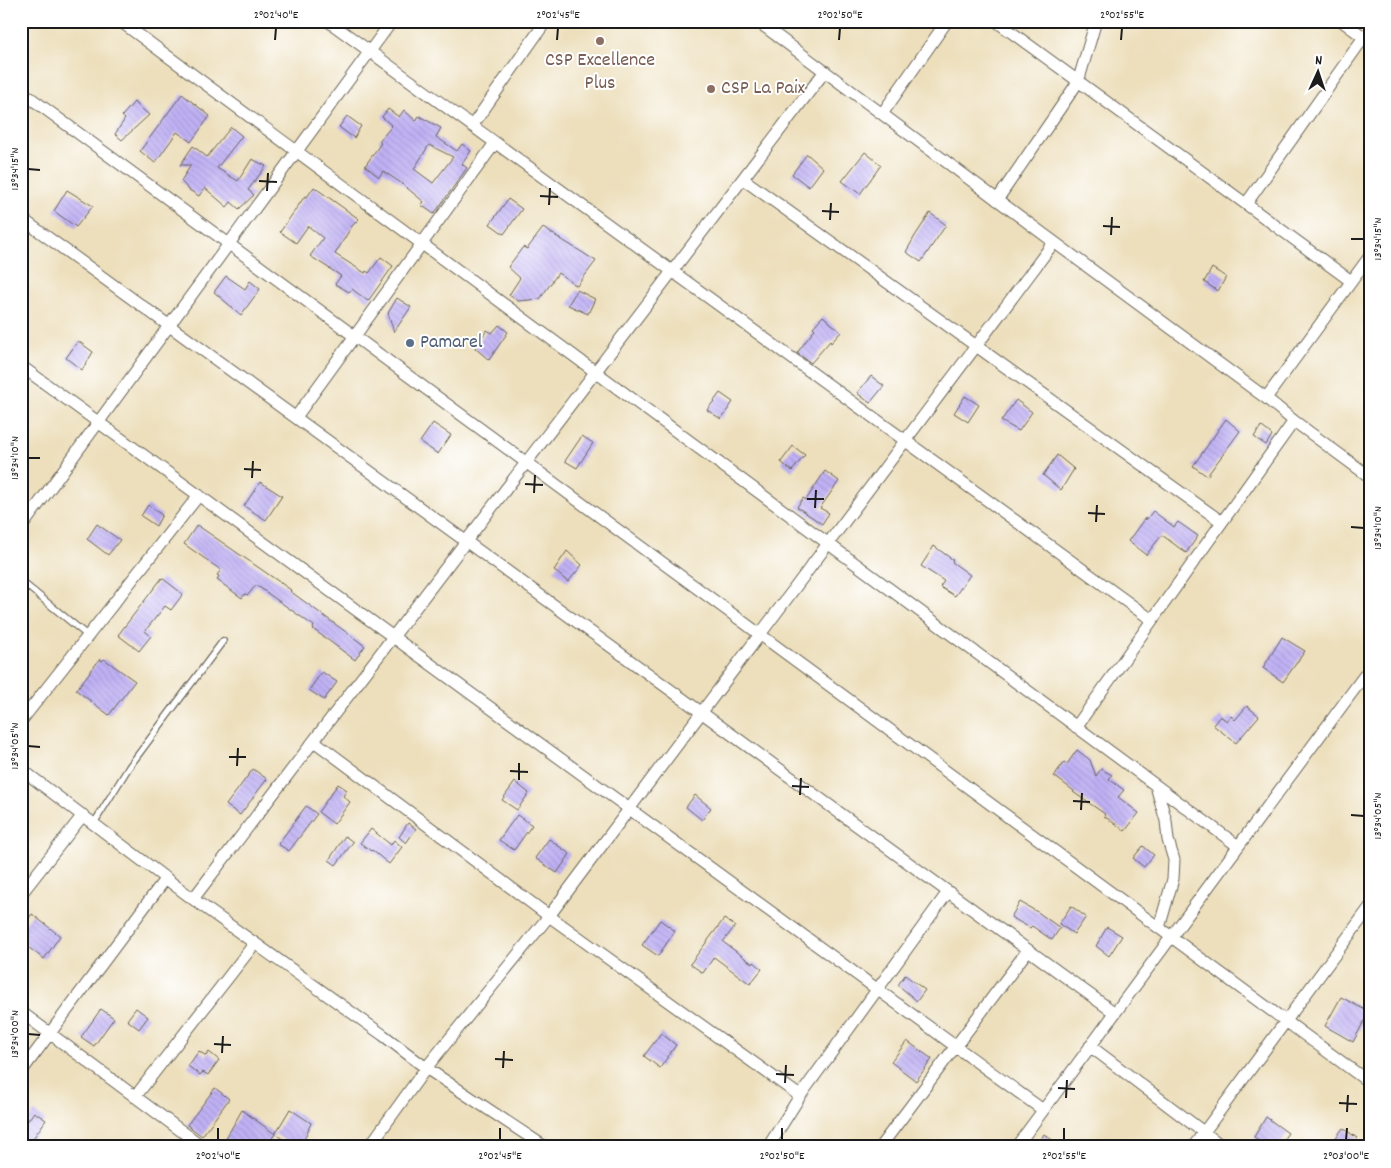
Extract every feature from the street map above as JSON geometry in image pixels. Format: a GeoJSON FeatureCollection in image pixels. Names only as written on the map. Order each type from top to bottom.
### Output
{"type":"FeatureCollection","features":[{"type":"Feature","properties":{"kind":"street"},"geometry":{"type":"LineString","coordinates":[[120,21],[1238,846]]}},
{"type":"Feature","properties":{"kind":"street"},"geometry":{"type":"LineString","coordinates":[[328,21],[1152,620]]}},
{"type":"Feature","properties":{"kind":"street"},"geometry":{"type":"LineString","coordinates":[[21,528],[26,512],[99,422],[392,21]]}},
{"type":"Feature","properties":{"kind":"street"},"geometry":{"type":"LineString","coordinates":[[472,126],[546,21]]}},
{"type":"Feature","properties":{"kind":"street"},"geometry":{"type":"LineString","coordinates":[[757,21],[1266,398],[1370,478]]}},
{"type":"Feature","properties":{"kind":"street"},"geometry":{"type":"LineString","coordinates":[[882,114],[947,21]]}},
{"type":"Feature","properties":{"kind":"street"},"geometry":{"type":"LineString","coordinates":[[997,21],[1351,281]]}},
{"type":"Feature","properties":{"kind":"street"},"geometry":{"type":"LineString","coordinates":[[997,200],[1078,82],[1096,21]]}},
{"type":"Feature","properties":{"kind":"street"},"geometry":{"type":"LineString","coordinates":[[1246,204],[1367,40],[1342,21]]}},
{"type":"Feature","properties":{"kind":"street"},"geometry":{"type":"LineString","coordinates":[[193,899],[825,72]]}},
{"type":"Feature","properties":{"kind":"street"},"geometry":{"type":"LineString","coordinates":[[21,91],[1370,1082]]}},
{"type":"Feature","properties":{"kind":"street"},"geometry":{"type":"LineString","coordinates":[[296,418],[495,143]]}},
{"type":"Feature","properties":{"kind":"street"},"geometry":{"type":"LineString","coordinates":[[743,179],[1222,522]]}},
{"type":"Feature","properties":{"kind":"street"},"geometry":{"type":"LineString","coordinates":[[21,218],[1114,1013]]}},
{"type":"Feature","properties":{"kind":"street"},"geometry":{"type":"LineString","coordinates":[[369,1147],[426,1068],[549,916],[1054,242]]}},
{"type":"Feature","properties":{"kind":"street"},"geometry":{"type":"LineString","coordinates":[[1266,398],[1370,256]]}},
{"type":"Feature","properties":{"kind":"street"},"geometry":{"type":"LineString","coordinates":[[21,366],[1043,1110]]}},
{"type":"Feature","properties":{"kind":"street"},"geometry":{"type":"LineString","coordinates":[[1076,726],[1294,421]]}},
{"type":"Feature","properties":{"kind":"street"},"geometry":{"type":"LineString","coordinates":[[21,721],[199,495]]}},
{"type":"Feature","properties":{"kind":"street"},"geometry":{"type":"LineString","coordinates":[[1016,1147],[1370,668]]}},
{"type":"Feature","properties":{"kind":"street"},"geometry":{"type":"LineString","coordinates":[[314,741],[549,916],[800,1096]]}},
{"type":"Feature","properties":{"kind":"street"},"geometry":{"type":"LineString","coordinates":[[21,769],[193,899],[384,1035],[426,1068],[545,1147]]}},
{"type":"Feature","properties":{"kind":"street"},"geometry":{"type":"LineString","coordinates":[[1156,786],[1166,820],[1168,840],[1174,860],[1173,879],[1159,928]]}},
{"type":"Feature","properties":{"kind":"street"},"geometry":{"type":"LineString","coordinates":[[21,894],[84,816]]}},
{"type":"Feature","properties":{"kind":"street"},"geometry":{"type":"LineString","coordinates":[[21,1072],[166,878]]}},
{"type":"Feature","properties":{"kind":"street"},"geometry":{"type":"LineString","coordinates":[[768,1147],[800,1096],[948,892]]}},
{"type":"Feature","properties":{"kind":"street"},"geometry":{"type":"LineString","coordinates":[[1193,1147],[1370,907]]}},
{"type":"Feature","properties":{"kind":"street"},"geometry":{"type":"LineString","coordinates":[[135,1097],[255,944]]}},
{"type":"Feature","properties":{"kind":"street"},"geometry":{"type":"LineString","coordinates":[[880,1147],[1028,950]]}},
{"type":"Feature","properties":{"kind":"street"},"geometry":{"type":"LineString","coordinates":[[21,1012],[203,1147]]}},
{"type":"Feature","properties":{"kind":"street"},"geometry":{"type":"LineString","coordinates":[[1090,1046],[1223,1147]]}},
{"type":"Feature","properties":{"kind":"lane"},"geometry":{"type":"LineString","coordinates":[[21,581],[88,636]]}},
{"type":"Feature","properties":{"kind":"lane"},"geometry":{"type":"LineString","coordinates":[[94,823],[129,767],[223,640]]}},
{"type":"Feature","properties":{"kind":"building"},"geometry":{"type":"Polygon","coordinates":[[[182,94],[210,116],[191,142],[177,132],[155,163],[140,151],[182,94]]]}},
{"type":"Feature","properties":{"kind":"building"},"geometry":{"type":"Polygon","coordinates":[[[134,102],[149,115],[122,140],[115,134],[125,119],[122,116],[134,102]]]}},
{"type":"Feature","properties":{"kind":"building"},"geometry":{"type":"Polygon","coordinates":[[[388,109],[399,117],[404,110],[416,121],[419,116],[441,128],[436,137],[457,151],[462,144],[471,151],[462,164],[467,168],[434,214],[421,205],[424,202],[401,183],[383,171],[379,177],[365,166],[381,143],[379,141],[392,126],[382,117],[388,109]],[[429,145],[414,169],[433,183],[453,157],[429,145]]]}},
{"type":"Feature","properties":{"kind":"building"},"geometry":{"type":"Polygon","coordinates":[[[347,116],[361,126],[354,138],[339,127],[347,116]]]}},
{"type":"Feature","properties":{"kind":"building"},"geometry":{"type":"Polygon","coordinates":[[[231,127],[242,136],[217,168],[238,181],[252,159],[266,166],[248,190],[254,195],[239,209],[231,202],[227,207],[205,188],[199,196],[189,190],[181,181],[191,165],[180,165],[193,146],[207,157],[231,127]]]}},
{"type":"Feature","properties":{"kind":"building"},"geometry":{"type":"Polygon","coordinates":[[[865,152],[881,165],[860,194],[842,181],[865,152]]]}},
{"type":"Feature","properties":{"kind":"building"},"geometry":{"type":"Polygon","coordinates":[[[807,154],[823,168],[809,187],[792,174],[807,154]]]}},
{"type":"Feature","properties":{"kind":"building"},"geometry":{"type":"Polygon","coordinates":[[[314,187],[359,219],[352,226],[335,254],[365,273],[366,271],[369,273],[381,257],[393,266],[368,301],[352,289],[349,292],[335,284],[341,276],[310,256],[323,238],[308,226],[296,243],[280,232],[305,196],[307,197],[314,187]]]}},
{"type":"Feature","properties":{"kind":"building"},"geometry":{"type":"Polygon","coordinates":[[[67,190],[93,206],[76,227],[54,211],[67,190]]]}},
{"type":"Feature","properties":{"kind":"building"},"geometry":{"type":"Polygon","coordinates":[[[508,199],[522,209],[504,234],[490,224],[508,199]]]}},
{"type":"Feature","properties":{"kind":"building"},"geometry":{"type":"Polygon","coordinates":[[[930,213],[946,225],[921,262],[906,252],[930,213]]]}},
{"type":"Feature","properties":{"kind":"building"},"geometry":{"type":"Polygon","coordinates":[[[543,228],[596,261],[577,286],[558,273],[540,299],[518,301],[509,295],[520,278],[508,267],[523,247],[527,249],[543,228]]]}},
{"type":"Feature","properties":{"kind":"building"},"geometry":{"type":"Polygon","coordinates":[[[1212,268],[1226,277],[1218,291],[1204,282],[1212,268]]]}},
{"type":"Feature","properties":{"kind":"building"},"geometry":{"type":"Polygon","coordinates":[[[226,276],[245,289],[250,281],[260,289],[241,315],[214,292],[226,276]]]}},
{"type":"Feature","properties":{"kind":"building"},"geometry":{"type":"Polygon","coordinates":[[[577,290],[595,299],[588,314],[568,305],[577,290]]]}},
{"type":"Feature","properties":{"kind":"building"},"geometry":{"type":"Polygon","coordinates":[[[397,298],[411,307],[394,332],[388,313],[397,298]]]}},
{"type":"Feature","properties":{"kind":"building"},"geometry":{"type":"Polygon","coordinates":[[[823,316],[841,332],[831,343],[830,341],[811,363],[797,353],[815,329],[813,327],[823,316]]]}},
{"type":"Feature","properties":{"kind":"building"},"geometry":{"type":"Polygon","coordinates":[[[499,325],[508,332],[489,360],[475,348],[487,330],[492,333],[499,325]]]}},
{"type":"Feature","properties":{"kind":"building"},"geometry":{"type":"Polygon","coordinates":[[[78,341],[93,352],[82,370],[66,358],[78,341]]]}},
{"type":"Feature","properties":{"kind":"building"},"geometry":{"type":"Polygon","coordinates":[[[871,376],[884,386],[870,403],[857,393],[871,376]]]}},
{"type":"Feature","properties":{"kind":"building"},"geometry":{"type":"Polygon","coordinates":[[[720,393],[733,402],[721,419],[707,410],[720,393]]]}},
{"type":"Feature","properties":{"kind":"building"},"geometry":{"type":"Polygon","coordinates":[[[965,396],[979,405],[968,422],[954,413],[965,396]]]}},
{"type":"Feature","properties":{"kind":"building"},"geometry":{"type":"Polygon","coordinates":[[[1016,400],[1032,412],[1019,431],[1001,421],[1016,400]]]}},
{"type":"Feature","properties":{"kind":"building"},"geometry":{"type":"Polygon","coordinates":[[[1226,419],[1240,431],[1207,476],[1193,466],[1226,419]]]}},
{"type":"Feature","properties":{"kind":"building"},"geometry":{"type":"Polygon","coordinates":[[[433,423],[451,435],[438,454],[420,442],[433,423]]]}},
{"type":"Feature","properties":{"kind":"building"},"geometry":{"type":"Polygon","coordinates":[[[1261,426],[1272,435],[1266,445],[1254,437],[1261,426]]]}},
{"type":"Feature","properties":{"kind":"building"},"geometry":{"type":"Polygon","coordinates":[[[582,436],[593,443],[577,468],[565,461],[582,436]]]}},
{"type":"Feature","properties":{"kind":"building"},"geometry":{"type":"Polygon","coordinates":[[[793,446],[805,455],[792,471],[781,462],[793,446]]]}},
{"type":"Feature","properties":{"kind":"building"},"geometry":{"type":"Polygon","coordinates":[[[1057,455],[1074,469],[1061,490],[1043,475],[1057,455]]]}},
{"type":"Feature","properties":{"kind":"building"},"geometry":{"type":"Polygon","coordinates":[[[825,471],[839,481],[820,508],[829,513],[822,524],[797,507],[803,498],[806,500],[825,471]]]}},
{"type":"Feature","properties":{"kind":"building"},"geometry":{"type":"Polygon","coordinates":[[[260,482],[282,496],[266,520],[244,506],[260,482]]]}},
{"type":"Feature","properties":{"kind":"building"},"geometry":{"type":"Polygon","coordinates":[[[148,505],[162,515],[156,526],[141,516],[148,505]]]}},
{"type":"Feature","properties":{"kind":"building"},"geometry":{"type":"Polygon","coordinates":[[[1153,511],[1174,527],[1178,522],[1198,536],[1186,553],[1162,535],[1146,555],[1128,541],[1145,518],[1146,520],[1153,511]]]}},
{"type":"Feature","properties":{"kind":"building"},"geometry":{"type":"Polygon","coordinates":[[[97,524],[120,540],[108,555],[87,539],[97,524]]]}},
{"type":"Feature","properties":{"kind":"building"},"geometry":{"type":"Polygon","coordinates":[[[197,525],[291,590],[365,646],[355,660],[313,629],[314,626],[256,585],[248,595],[245,594],[242,598],[217,580],[219,576],[217,575],[221,570],[184,544],[197,525]]]}},
{"type":"Feature","properties":{"kind":"building"},"geometry":{"type":"Polygon","coordinates":[[[934,546],[970,575],[955,596],[940,587],[944,581],[921,566],[934,546]]]}},
{"type":"Feature","properties":{"kind":"building"},"geometry":{"type":"Polygon","coordinates":[[[567,551],[582,565],[568,582],[554,570],[567,551]]]}},
{"type":"Feature","properties":{"kind":"building"},"geometry":{"type":"Polygon","coordinates":[[[162,578],[183,594],[171,610],[165,606],[145,631],[151,636],[139,651],[118,635],[162,578]]]}},
{"type":"Feature","properties":{"kind":"building"},"geometry":{"type":"Polygon","coordinates":[[[1282,637],[1305,651],[1283,682],[1263,668],[1282,637]]]}},
{"type":"Feature","properties":{"kind":"building"},"geometry":{"type":"Polygon","coordinates":[[[100,659],[102,661],[104,659],[135,681],[109,715],[76,690],[100,659]]]}},
{"type":"Feature","properties":{"kind":"building"},"geometry":{"type":"Polygon","coordinates":[[[322,672],[337,682],[324,700],[309,690],[322,672]]]}},
{"type":"Feature","properties":{"kind":"building"},"geometry":{"type":"Polygon","coordinates":[[[1247,706],[1259,716],[1236,743],[1213,725],[1220,716],[1227,721],[1231,716],[1235,720],[1247,706]]]}},
{"type":"Feature","properties":{"kind":"building"},"geometry":{"type":"Polygon","coordinates":[[[1077,750],[1090,760],[1096,776],[1101,769],[1112,775],[1109,779],[1124,790],[1118,797],[1139,813],[1125,831],[1054,776],[1064,762],[1067,764],[1077,750]]]}},
{"type":"Feature","properties":{"kind":"building"},"geometry":{"type":"Polygon","coordinates":[[[253,769],[267,779],[240,815],[226,805],[253,769]]]}},
{"type":"Feature","properties":{"kind":"building"},"geometry":{"type":"Polygon","coordinates":[[[515,782],[529,793],[517,810],[502,800],[515,782]]]}},
{"type":"Feature","properties":{"kind":"building"},"geometry":{"type":"Polygon","coordinates":[[[338,784],[347,790],[343,796],[350,802],[334,824],[318,812],[338,784]]]}},
{"type":"Feature","properties":{"kind":"building"},"geometry":{"type":"Polygon","coordinates":[[[695,795],[711,808],[702,820],[686,807],[695,795]]]}},
{"type":"Feature","properties":{"kind":"building"},"geometry":{"type":"Polygon","coordinates":[[[306,806],[317,814],[289,851],[278,844],[306,806]]]}},
{"type":"Feature","properties":{"kind":"building"},"geometry":{"type":"Polygon","coordinates":[[[517,815],[532,825],[514,850],[499,840],[517,815]]]}},
{"type":"Feature","properties":{"kind":"building"},"geometry":{"type":"Polygon","coordinates":[[[408,823],[416,829],[406,843],[399,837],[408,823]]]}},
{"type":"Feature","properties":{"kind":"building"},"geometry":{"type":"Polygon","coordinates":[[[371,829],[391,845],[394,840],[402,847],[389,864],[360,843],[371,829]]]}},
{"type":"Feature","properties":{"kind":"building"},"geometry":{"type":"Polygon","coordinates":[[[345,836],[353,842],[336,865],[329,860],[345,836]]]}},
{"type":"Feature","properties":{"kind":"building"},"geometry":{"type":"Polygon","coordinates":[[[549,839],[570,854],[557,873],[535,858],[549,839]]]}},
{"type":"Feature","properties":{"kind":"building"},"geometry":{"type":"Polygon","coordinates":[[[1143,846],[1154,855],[1144,867],[1133,858],[1143,846]]]}},
{"type":"Feature","properties":{"kind":"building"},"geometry":{"type":"Polygon","coordinates":[[[1020,902],[1060,928],[1052,940],[1032,926],[1030,928],[1011,917],[1020,902]]]}},
{"type":"Feature","properties":{"kind":"building"},"geometry":{"type":"Polygon","coordinates":[[[1071,906],[1086,917],[1074,934],[1059,924],[1071,906]]]}},
{"type":"Feature","properties":{"kind":"building"},"geometry":{"type":"Polygon","coordinates":[[[32,914],[60,936],[44,959],[21,942],[21,929],[32,914]]]}},
{"type":"Feature","properties":{"kind":"building"},"geometry":{"type":"Polygon","coordinates":[[[724,919],[735,926],[723,942],[762,969],[750,984],[714,957],[703,973],[690,964],[724,919]]]}},
{"type":"Feature","properties":{"kind":"building"},"geometry":{"type":"Polygon","coordinates":[[[660,920],[675,931],[658,956],[642,945],[660,920]]]}},
{"type":"Feature","properties":{"kind":"building"},"geometry":{"type":"Polygon","coordinates":[[[1107,927],[1122,936],[1109,956],[1096,946],[1107,927]]]}},
{"type":"Feature","properties":{"kind":"building"},"geometry":{"type":"Polygon","coordinates":[[[905,975],[925,990],[917,1001],[898,985],[905,975]]]}},
{"type":"Feature","properties":{"kind":"building"},"geometry":{"type":"Polygon","coordinates":[[[1341,997],[1369,1012],[1353,1042],[1325,1026],[1341,997]]]}},
{"type":"Feature","properties":{"kind":"building"},"geometry":{"type":"Polygon","coordinates":[[[136,1008],[148,1017],[139,1029],[127,1020],[136,1008]]]}},
{"type":"Feature","properties":{"kind":"building"},"geometry":{"type":"Polygon","coordinates":[[[101,1009],[114,1018],[94,1046],[81,1037],[101,1009]]]}},
{"type":"Feature","properties":{"kind":"building"},"geometry":{"type":"Polygon","coordinates":[[[661,1033],[676,1045],[660,1068],[644,1056],[661,1033]]]}},
{"type":"Feature","properties":{"kind":"building"},"geometry":{"type":"Polygon","coordinates":[[[907,1041],[932,1059],[916,1081],[891,1062],[907,1041]]]}},
{"type":"Feature","properties":{"kind":"building"},"geometry":{"type":"Polygon","coordinates":[[[199,1051],[206,1056],[209,1052],[219,1060],[208,1075],[203,1072],[200,1075],[188,1066],[199,1051]]]}},
{"type":"Feature","properties":{"kind":"building"},"geometry":{"type":"Polygon","coordinates":[[[215,1088],[229,1099],[202,1136],[187,1125],[215,1088]]]}},
{"type":"Feature","properties":{"kind":"building"},"geometry":{"type":"Polygon","coordinates":[[[290,1109],[311,1123],[304,1140],[314,1147],[295,1147],[275,1134],[290,1109]]]}},
{"type":"Feature","properties":{"kind":"building"},"geometry":{"type":"Polygon","coordinates":[[[242,1110],[275,1134],[266,1147],[221,1147],[242,1110]]]}},
{"type":"Feature","properties":{"kind":"building"},"geometry":{"type":"Polygon","coordinates":[[[34,1112],[46,1120],[27,1147],[21,1147],[21,1130],[34,1112]]]}},
{"type":"Feature","properties":{"kind":"building"},"geometry":{"type":"Polygon","coordinates":[[[1266,1117],[1288,1133],[1278,1147],[1266,1147],[1254,1137],[1266,1117]]]}},
{"type":"Feature","properties":{"kind":"building"},"geometry":{"type":"Polygon","coordinates":[[[1343,1128],[1357,1138],[1350,1147],[1329,1147],[1343,1128]]]}},
{"type":"Feature","properties":{"kind":"building"},"geometry":{"type":"Polygon","coordinates":[[[1044,1134],[1062,1147],[1036,1147],[1044,1134]]]}},
{"type":"Feature","properties":{"kind":"place","name":"CSP Excellence Plus"},"geometry":{"type":"Point","coordinates":[600,41]}},
{"type":"Feature","properties":{"kind":"place","name":"CSP La Paix"},"geometry":{"type":"Point","coordinates":[711,89]}},
{"type":"Feature","properties":{"kind":"place","name":"Pamarel"},"geometry":{"type":"Point","coordinates":[410,343]}}]}
